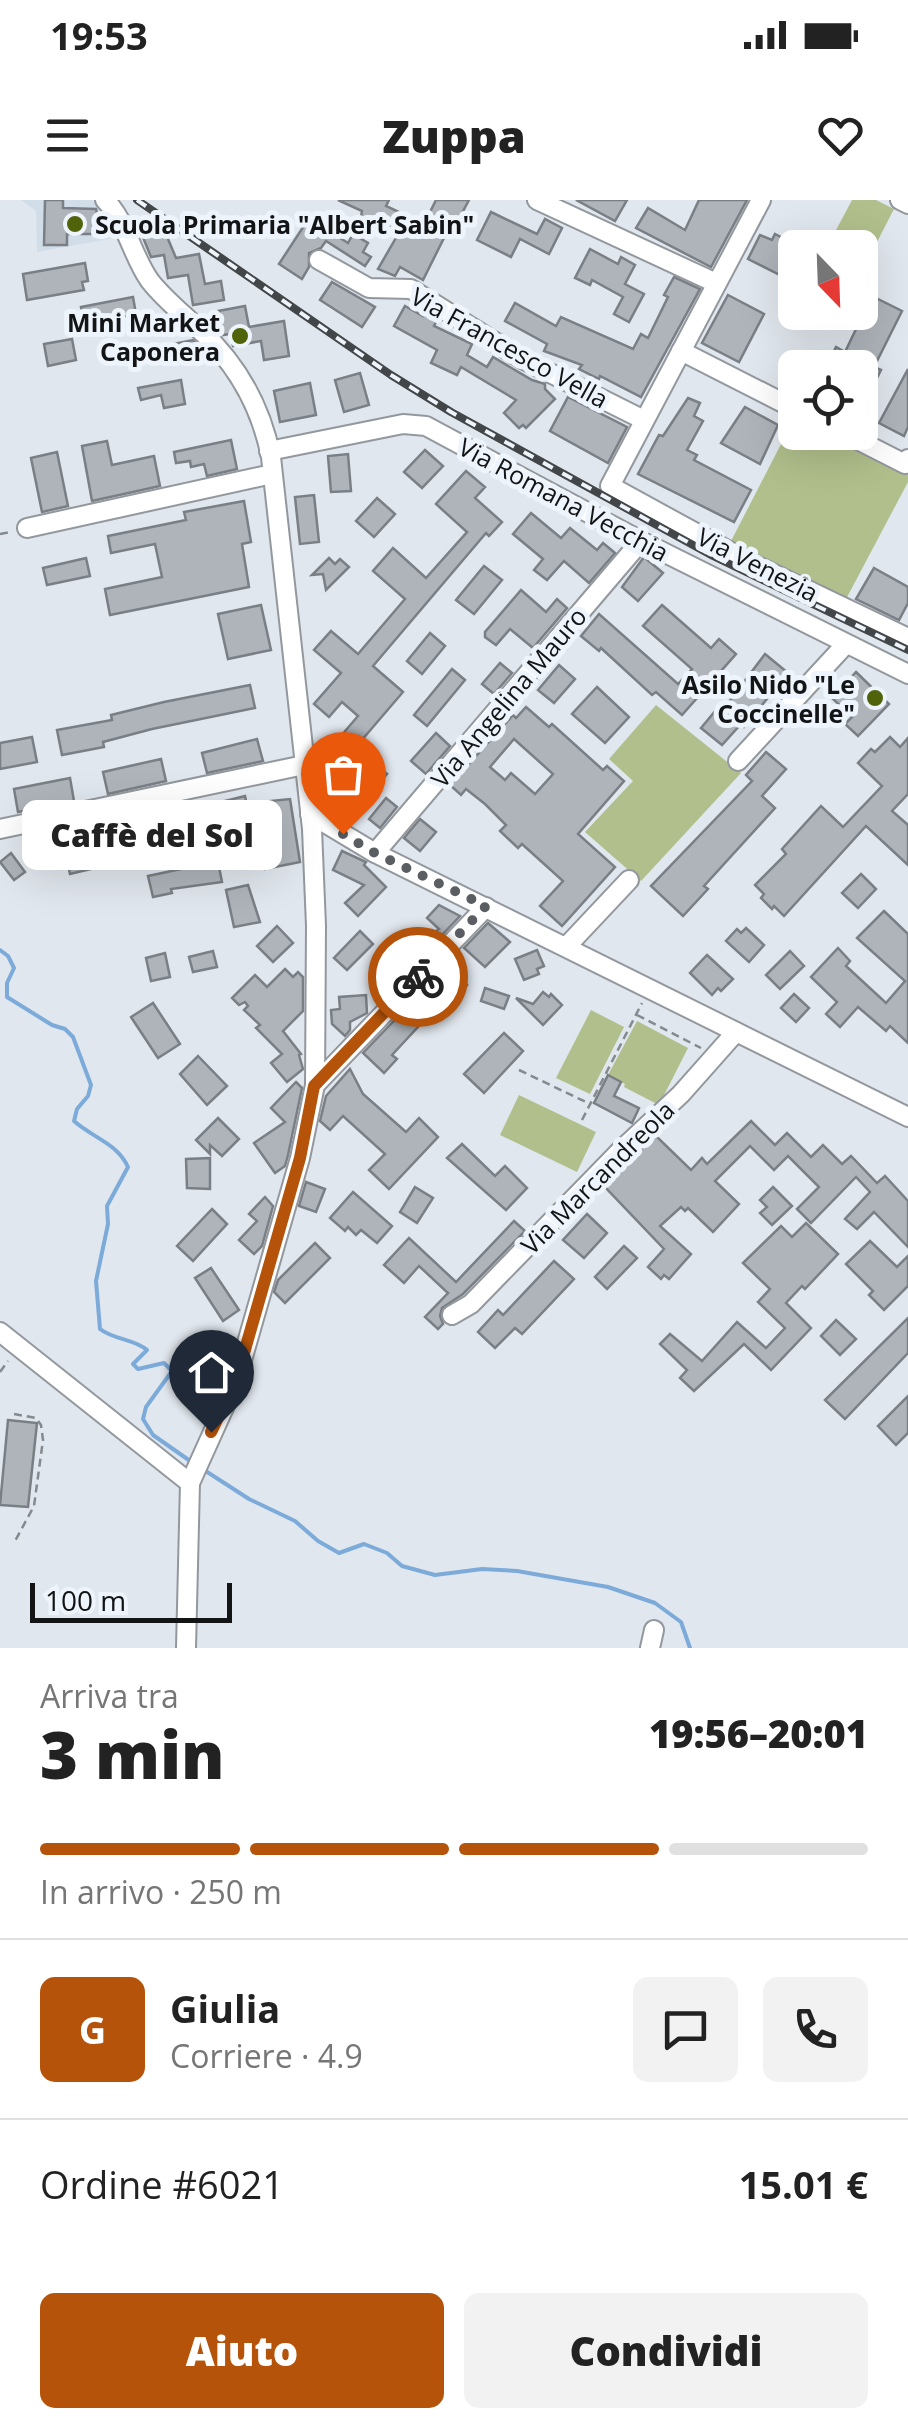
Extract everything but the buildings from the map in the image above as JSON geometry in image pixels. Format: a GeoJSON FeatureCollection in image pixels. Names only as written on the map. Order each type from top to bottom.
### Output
{"type":"FeatureCollection","features":[{"type":"Feature","properties":{"kind":"street"},"geometry":{"type":"LineString","coordinates":[[105,200],[118,213],[148,278],[214,344],[256,404],[270,450],[310,814],[316,926],[314,1086],[300,1158],[236,1381],[195,1470],[186,1648]]}},
{"type":"Feature","properties":{"kind":"street"},"geometry":{"type":"LineString","coordinates":[[537,200],[716,283]]}},
{"type":"Feature","properties":{"kind":"street"},"geometry":{"type":"LineString","coordinates":[[644,420],[761,200]]}},
{"type":"Feature","properties":{"kind":"street"},"geometry":{"type":"LineString","coordinates":[[900,200],[908,204]]}},
{"type":"Feature","properties":{"kind":"street","name":"Via Francesco Vella"},"geometry":{"type":"LineString","coordinates":[[319,260],[369,288],[411,289],[522,359],[644,420]]}},
{"type":"Feature","properties":{"kind":"street"},"geometry":{"type":"LineString","coordinates":[[681,351],[778,400]]}},
{"type":"Feature","properties":{"kind":"street","name":"Via Venezia"},"geometry":{"type":"LineString","coordinates":[[644,420],[610,486],[749,562],[908,638]]}},
{"type":"Feature","properties":{"kind":"street","name":"Via Romana Vecchia"},"geometry":{"type":"LineString","coordinates":[[270,450],[419,424],[641,541],[908,674]]}},
{"type":"Feature","properties":{"kind":"street"},"geometry":{"type":"LineString","coordinates":[[878,449],[907,463]]}},
{"type":"Feature","properties":{"kind":"street"},"geometry":{"type":"LineString","coordinates":[[28,528],[272,474]]}},
{"type":"Feature","properties":{"kind":"street","name":"Via Angelina Mauro"},"geometry":{"type":"LineString","coordinates":[[375,853],[641,541]]}},
{"type":"Feature","properties":{"kind":"street"},"geometry":{"type":"LineString","coordinates":[[738,761],[845,644]]}},
{"type":"Feature","properties":{"kind":"street"},"geometry":{"type":"LineString","coordinates":[[0,829],[304,765]]}},
{"type":"Feature","properties":{"kind":"street"},"geometry":{"type":"LineString","coordinates":[[310,814],[375,853],[908,1117]]}},
{"type":"Feature","properties":{"kind":"street"},"geometry":{"type":"LineString","coordinates":[[566,947],[629,880]]}},
{"type":"Feature","properties":{"kind":"street"},"geometry":{"type":"LineString","coordinates":[[314,1086],[486,906]]}},
{"type":"Feature","properties":{"kind":"street","name":"Via Marcandreola"},"geometry":{"type":"LineString","coordinates":[[452,1315],[471,1304],[736,1032]]}},
{"type":"Feature","properties":{"kind":"street"},"geometry":{"type":"LineString","coordinates":[[0,1332],[195,1470]]}},
{"type":"Feature","properties":{"kind":"path"},"geometry":{"type":"LineString","coordinates":[[582,1120],[652,990]]}},
{"type":"Feature","properties":{"kind":"path"},"geometry":{"type":"LineString","coordinates":[[636,1014],[716,1056]]}},
{"type":"Feature","properties":{"kind":"path"},"geometry":{"type":"LineString","coordinates":[[519,1070],[590,1104]]}},
{"type":"Feature","properties":{"kind":"path"},"geometry":{"type":"LineString","coordinates":[[14,1414],[36,1418],[43,1440],[34,1506],[14,1543]]}},
{"type":"Feature","properties":{"kind":"shaded area","name":"Scuola Primaria \"Albert Sabin\""},"geometry":{"type":"Polygon","coordinates":[[[21,200],[92,200],[105,210],[120,237],[37,252],[36,211],[21,200]]]}},
{"type":"Feature","properties":{"kind":"green space"},"geometry":{"type":"Polygon","coordinates":[[[852,200],[876,200],[894,209],[878,240],[878,230],[836,230],[852,200]]]}},
{"type":"Feature","properties":{"kind":"green space"},"geometry":{"type":"Polygon","coordinates":[[[778,450],[864,450],[908,471],[908,482],[845,601],[729,545],[778,450]]]}},
{"type":"Feature","properties":{"kind":"green space"},"geometry":{"type":"Polygon","coordinates":[[[656,705],[741,773],[641,881],[585,832],[633,781],[609,759],[656,705]]]}},
{"type":"Feature","properties":{"kind":"green space"},"geometry":{"type":"Polygon","coordinates":[[[591,1010],[624,1027],[590,1094],[556,1078],[591,1010]]]}},
{"type":"Feature","properties":{"kind":"green space"},"geometry":{"type":"Polygon","coordinates":[[[637,1021],[688,1048],[659,1105],[608,1075],[637,1021]]]}},
{"type":"Feature","properties":{"kind":"green space"},"geometry":{"type":"Polygon","coordinates":[[[519,1095],[596,1132],[577,1172],[500,1135],[519,1095]]]}},
{"type":"Feature","properties":{"kind":"waterway"},"geometry":{"type":"LineString","coordinates":[[0,950],[14,968],[7,983],[7,997],[73,1037],[91,1085],[74,1121],[111,1146],[128,1167],[107,1206],[108,1224],[96,1281],[100,1329],[147,1350],[133,1364],[138,1369],[164,1363],[172,1371],[146,1407],[143,1419],[153,1435],[193,1463]]}},
{"type":"Feature","properties":{"kind":"waterway"},"geometry":{"type":"LineString","coordinates":[[201,1468],[249,1499],[295,1521],[339,1553],[364,1544],[387,1553],[402,1566],[435,1575],[482,1569],[517,1571],[608,1587],[655,1603],[681,1622],[690,1648]]}},
{"type":"Feature","properties":{"kind":"railway"},"geometry":{"type":"LineString","coordinates":[[137,200],[451,412],[713,556],[908,650]]}},
{"type":"Feature","properties":{"kind":"way so far"},"geometry":{"type":"LineString","coordinates":[[343,834],[486,906],[418,977]]}},
{"type":"Feature","properties":{"kind":"place","name":"Scuola Primaria \"Albert Sabin\""},"geometry":{"type":"Point","coordinates":[75,224]}},
{"type":"Feature","properties":{"kind":"place","name":"Mini Market Caponera"},"geometry":{"type":"Point","coordinates":[240,336]}},
{"type":"Feature","properties":{"kind":"place","name":"Asilo Nido \"Le Coccinelle\""},"geometry":{"type":"Point","coordinates":[875,698]}},
{"type":"Feature","properties":{"kind":"place","name":"Caffè del Sol"},"geometry":{"type":"Point","coordinates":[343,834]}},
{"type":"Feature","properties":{"kind":"route"},"geometry":{"type":"LineString","coordinates":[[211,1432],[236,1381],[300,1158],[314,1086],[418,977]]}}]}
